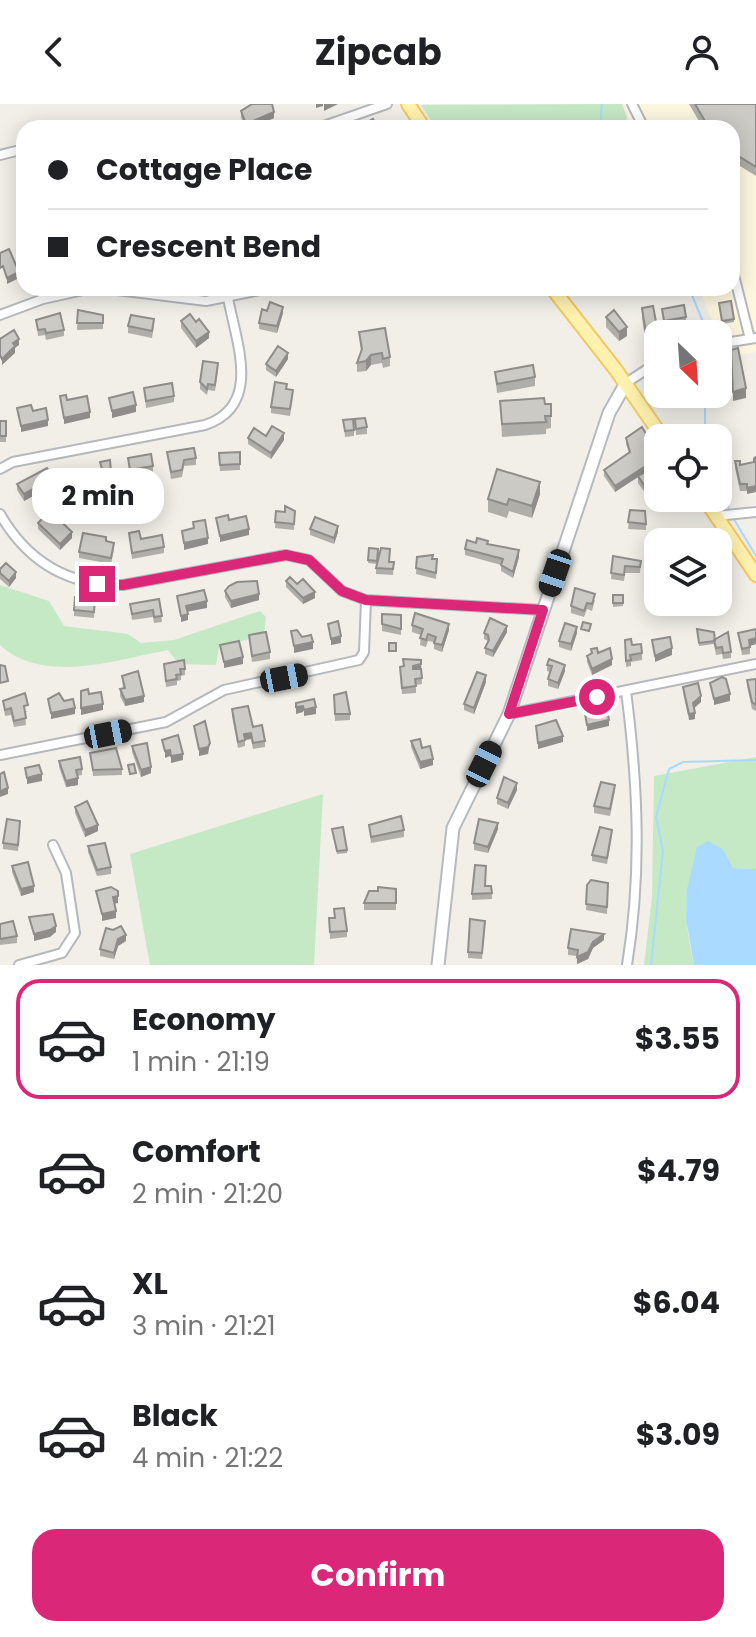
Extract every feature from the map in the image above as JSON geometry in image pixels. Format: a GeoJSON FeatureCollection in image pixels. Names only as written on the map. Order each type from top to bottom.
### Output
{"type":"FeatureCollection","features":[{"type":"Feature","properties":{"kind":"main road"},"geometry":{"type":"LineString","coordinates":[[558,296],[654,424]]}},
{"type":"Feature","properties":{"kind":"main road"},"geometry":{"type":"LineString","coordinates":[[438,965],[453,828],[509,714],[609,413],[626,383]]}},
{"type":"Feature","properties":{"kind":"main road"},"geometry":{"type":"LineString","coordinates":[[723,512],[756,575]]}},
{"type":"Feature","properties":{"kind":"street"},"geometry":{"type":"LineString","coordinates":[[341,120],[387,104]]}},
{"type":"Feature","properties":{"kind":"street"},"geometry":{"type":"LineString","coordinates":[[732,342],[753,338],[740,294]]}},
{"type":"Feature","properties":{"kind":"street"},"geometry":{"type":"LineString","coordinates":[[0,315],[56,296]]}},
{"type":"Feature","properties":{"kind":"street"},"geometry":{"type":"LineString","coordinates":[[151,296],[183,301],[236,296]]}},
{"type":"Feature","properties":{"kind":"street"},"geometry":{"type":"LineString","coordinates":[[0,469],[13,462],[205,425],[223,417],[237,402],[243,383],[228,298]]}},
{"type":"Feature","properties":{"kind":"street"},"geometry":{"type":"LineString","coordinates":[[626,383],[644,371]]}},
{"type":"Feature","properties":{"kind":"street"},"geometry":{"type":"LineString","coordinates":[[726,514],[756,512]]}},
{"type":"Feature","properties":{"kind":"street"},"geometry":{"type":"LineString","coordinates":[[0,514],[35,559],[80,581],[123,585],[286,555],[309,560],[342,591],[366,600],[543,610]]}},
{"type":"Feature","properties":{"kind":"street"},"geometry":{"type":"LineString","coordinates":[[0,755],[166,722],[224,690],[359,660],[364,652],[366,600]]}},
{"type":"Feature","properties":{"kind":"street"},"geometry":{"type":"LineString","coordinates":[[509,714],[756,664]]}},
{"type":"Feature","properties":{"kind":"street"},"geometry":{"type":"LineString","coordinates":[[626,691],[635,758],[639,851],[627,965]]}},
{"type":"Feature","properties":{"kind":"street"},"geometry":{"type":"LineString","coordinates":[[19,965],[62,953],[75,933],[66,873],[53,845]]}},
{"type":"Feature","properties":{"kind":"shaded area"},"geometry":{"type":"Polygon","coordinates":[[[624,104],[756,104],[756,352],[732,356],[732,320],[712,320],[702,296],[740,296],[740,120],[629,120],[624,104]]]}},
{"type":"Feature","properties":{"kind":"green space"},"geometry":{"type":"Polygon","coordinates":[[[622,104],[627,118],[431,120],[421,105],[622,104]]]}},
{"type":"Feature","properties":{"kind":"green space"},"geometry":{"type":"Polygon","coordinates":[[[0,585],[49,601],[64,626],[128,634],[141,643],[174,640],[260,611],[266,617],[264,635],[219,647],[216,665],[179,664],[168,650],[81,666],[37,664],[18,657],[0,645],[0,585]]]}},
{"type":"Feature","properties":{"kind":"green space"},"geometry":{"type":"Polygon","coordinates":[[[756,757],[756,869],[733,868],[723,849],[694,868],[686,916],[694,965],[644,965],[652,897],[654,776],[756,757]]]}},
{"type":"Feature","properties":{"kind":"green space"},"geometry":{"type":"Polygon","coordinates":[[[323,794],[314,965],[150,965],[130,854],[323,794]]]}},
{"type":"Feature","properties":{"kind":"water"},"geometry":{"type":"Polygon","coordinates":[[[708,841],[723,849],[733,868],[756,869],[756,965],[694,965],[686,919],[687,890],[697,847],[708,841]]]}},
{"type":"Feature","properties":{"kind":"building"},"geometry":{"type":"Polygon","coordinates":[[[252,104],[272,104],[274,112],[255,120],[244,120],[241,111],[252,104]]]}},
{"type":"Feature","properties":{"kind":"building"},"geometry":{"type":"Polygon","coordinates":[[[695,104],[756,104],[756,167],[740,157],[740,120],[704,120],[695,104]]]}},
{"type":"Feature","properties":{"kind":"building"},"geometry":{"type":"Polygon","coordinates":[[[9,249],[16,274],[7,278],[3,266],[0,268],[0,253],[9,249]]]}},
{"type":"Feature","properties":{"kind":"building"},"geometry":{"type":"Polygon","coordinates":[[[731,301],[734,319],[722,320],[719,303],[731,301]]]}},
{"type":"Feature","properties":{"kind":"building"},"geometry":{"type":"Polygon","coordinates":[[[270,302],[283,307],[277,326],[259,323],[262,309],[267,311],[270,302]]]}},
{"type":"Feature","properties":{"kind":"building"},"geometry":{"type":"Polygon","coordinates":[[[684,305],[686,317],[664,320],[662,309],[684,305]]]}},
{"type":"Feature","properties":{"kind":"building"},"geometry":{"type":"Polygon","coordinates":[[[653,306],[656,320],[644,321],[642,308],[653,306]]]}},
{"type":"Feature","properties":{"kind":"building"},"geometry":{"type":"Polygon","coordinates":[[[78,310],[103,315],[103,323],[77,323],[78,310]]]}},
{"type":"Feature","properties":{"kind":"building"},"geometry":{"type":"Polygon","coordinates":[[[614,310],[627,327],[619,332],[606,317],[614,310]]]}},
{"type":"Feature","properties":{"kind":"building"},"geometry":{"type":"Polygon","coordinates":[[[60,313],[64,330],[46,333],[45,329],[38,330],[36,320],[60,313]]]}},
{"type":"Feature","properties":{"kind":"building"},"geometry":{"type":"Polygon","coordinates":[[[190,314],[196,322],[199,319],[209,332],[196,341],[181,321],[190,314]]]}},
{"type":"Feature","properties":{"kind":"building"},"geometry":{"type":"Polygon","coordinates":[[[131,315],[154,319],[152,331],[128,326],[131,315]]]}},
{"type":"Feature","properties":{"kind":"building"},"geometry":{"type":"Polygon","coordinates":[[[385,328],[390,357],[383,359],[382,353],[371,355],[366,361],[357,363],[362,349],[359,332],[385,328]]]}},
{"type":"Feature","properties":{"kind":"building"},"geometry":{"type":"Polygon","coordinates":[[[14,330],[19,339],[2,359],[0,339],[14,330]]]}},
{"type":"Feature","properties":{"kind":"building"},"geometry":{"type":"Polygon","coordinates":[[[278,346],[288,353],[276,371],[266,364],[278,346]]]}},
{"type":"Feature","properties":{"kind":"building"},"geometry":{"type":"Polygon","coordinates":[[[738,348],[746,388],[733,392],[732,371],[732,350],[738,348]]]}},
{"type":"Feature","properties":{"kind":"building"},"geometry":{"type":"Polygon","coordinates":[[[203,361],[218,363],[215,385],[208,384],[207,389],[200,382],[203,361]]]}},
{"type":"Feature","properties":{"kind":"building"},"geometry":{"type":"Polygon","coordinates":[[[533,365],[535,377],[497,384],[495,372],[533,365]]]}},
{"type":"Feature","properties":{"kind":"building"},"geometry":{"type":"Polygon","coordinates":[[[275,382],[287,384],[286,389],[293,390],[290,409],[271,407],[275,382]]]}},
{"type":"Feature","properties":{"kind":"building"},"geometry":{"type":"Polygon","coordinates":[[[172,383],[174,396],[146,401],[144,388],[172,383]]]}},
{"type":"Feature","properties":{"kind":"building"},"geometry":{"type":"Polygon","coordinates":[[[133,392],[136,405],[112,411],[109,398],[133,392]]]}},
{"type":"Feature","properties":{"kind":"building"},"geometry":{"type":"Polygon","coordinates":[[[66,395],[67,400],[87,396],[90,412],[64,418],[60,396],[66,395]]]}},
{"type":"Feature","properties":{"kind":"building"},"geometry":{"type":"Polygon","coordinates":[[[544,398],[545,404],[551,404],[551,416],[545,416],[546,422],[502,424],[500,401],[544,398]]]}},
{"type":"Feature","properties":{"kind":"building"},"geometry":{"type":"Polygon","coordinates":[[[31,405],[33,411],[46,408],[48,420],[21,426],[17,408],[31,405]]]}},
{"type":"Feature","properties":{"kind":"building"},"geometry":{"type":"Polygon","coordinates":[[[365,418],[367,427],[356,429],[355,419],[365,418]]]}},
{"type":"Feature","properties":{"kind":"building"},"geometry":{"type":"Polygon","coordinates":[[[353,419],[354,430],[345,431],[343,420],[353,419]]]}},
{"type":"Feature","properties":{"kind":"building"},"geometry":{"type":"Polygon","coordinates":[[[0,421],[6,421],[6,436],[0,436],[0,421]]]}},
{"type":"Feature","properties":{"kind":"building"},"geometry":{"type":"Polygon","coordinates":[[[272,426],[284,433],[271,453],[248,438],[254,428],[266,436],[272,426]]]}},
{"type":"Feature","properties":{"kind":"building"},"geometry":{"type":"Polygon","coordinates":[[[642,427],[644,467],[615,486],[604,470],[630,452],[626,438],[642,427]]]}},
{"type":"Feature","properties":{"kind":"building"},"geometry":{"type":"Polygon","coordinates":[[[194,448],[196,458],[184,460],[182,470],[171,472],[167,452],[194,448]]]}},
{"type":"Feature","properties":{"kind":"building"},"geometry":{"type":"Polygon","coordinates":[[[240,452],[240,464],[220,465],[219,453],[240,452]]]}},
{"type":"Feature","properties":{"kind":"building"},"geometry":{"type":"Polygon","coordinates":[[[151,454],[153,466],[130,470],[128,458],[151,454]]]}},
{"type":"Feature","properties":{"kind":"building"},"geometry":{"type":"Polygon","coordinates":[[[756,457],[756,486],[747,488],[747,484],[740,484],[735,461],[740,461],[740,465],[754,462],[756,457]]]}},
{"type":"Feature","properties":{"kind":"building"},"geometry":{"type":"Polygon","coordinates":[[[110,460],[112,483],[83,485],[81,473],[102,469],[100,462],[110,460]]]}},
{"type":"Feature","properties":{"kind":"building"},"geometry":{"type":"Polygon","coordinates":[[[47,468],[53,478],[24,494],[17,484],[47,468]]]}},
{"type":"Feature","properties":{"kind":"building"},"geometry":{"type":"Polygon","coordinates":[[[497,469],[540,482],[532,506],[509,499],[507,505],[488,499],[497,469]]]}},
{"type":"Feature","properties":{"kind":"building"},"geometry":{"type":"Polygon","coordinates":[[[285,506],[295,511],[294,524],[275,522],[276,511],[285,512],[285,506]]]}},
{"type":"Feature","properties":{"kind":"building"},"geometry":{"type":"Polygon","coordinates":[[[630,510],[645,512],[646,524],[628,522],[630,510]]]}},
{"type":"Feature","properties":{"kind":"building"},"geometry":{"type":"Polygon","coordinates":[[[50,511],[72,532],[60,544],[38,523],[50,511]]]}},
{"type":"Feature","properties":{"kind":"building"},"geometry":{"type":"Polygon","coordinates":[[[228,515],[229,520],[246,516],[249,529],[220,536],[216,518],[228,515]]]}},
{"type":"Feature","properties":{"kind":"building"},"geometry":{"type":"Polygon","coordinates":[[[315,517],[338,526],[334,538],[310,529],[315,517]]]}},
{"type":"Feature","properties":{"kind":"building"},"geometry":{"type":"Polygon","coordinates":[[[205,520],[208,538],[184,543],[182,531],[194,528],[193,522],[205,520]]]}},
{"type":"Feature","properties":{"kind":"building"},"geometry":{"type":"Polygon","coordinates":[[[139,531],[141,539],[162,535],[164,547],[132,553],[129,533],[139,531]]]}},
{"type":"Feature","properties":{"kind":"building"},"geometry":{"type":"Polygon","coordinates":[[[83,533],[106,537],[106,541],[114,543],[111,558],[79,552],[83,533]]]}},
{"type":"Feature","properties":{"kind":"building"},"geometry":{"type":"Polygon","coordinates":[[[477,538],[488,541],[487,544],[519,550],[513,572],[501,565],[503,559],[465,549],[467,540],[476,543],[477,538]]]}},
{"type":"Feature","properties":{"kind":"building"},"geometry":{"type":"Polygon","coordinates":[[[369,548],[378,549],[377,561],[368,560],[369,548]]]}},
{"type":"Feature","properties":{"kind":"building"},"geometry":{"type":"Polygon","coordinates":[[[381,548],[390,549],[389,562],[394,562],[393,569],[376,568],[381,548]]]}},
{"type":"Feature","properties":{"kind":"building"},"geometry":{"type":"Polygon","coordinates":[[[433,555],[432,559],[437,559],[436,573],[416,568],[417,557],[433,555]]]}},
{"type":"Feature","properties":{"kind":"building"},"geometry":{"type":"Polygon","coordinates":[[[613,556],[641,561],[640,567],[625,566],[624,575],[611,573],[613,556]]]}},
{"type":"Feature","properties":{"kind":"building"},"geometry":{"type":"Polygon","coordinates":[[[6,563],[16,572],[9,581],[0,573],[6,563]]]}},
{"type":"Feature","properties":{"kind":"building"},"geometry":{"type":"Polygon","coordinates":[[[290,577],[297,584],[303,579],[315,592],[303,598],[286,581],[290,577]]]}},
{"type":"Feature","properties":{"kind":"building"},"geometry":{"type":"Polygon","coordinates":[[[257,581],[259,594],[231,601],[225,591],[237,582],[257,581]]]}},
{"type":"Feature","properties":{"kind":"building"},"geometry":{"type":"Polygon","coordinates":[[[575,588],[595,594],[592,604],[587,603],[584,611],[571,606],[575,588]]]}},
{"type":"Feature","properties":{"kind":"building"},"geometry":{"type":"Polygon","coordinates":[[[204,590],[207,601],[186,606],[188,614],[181,616],[177,596],[204,590]]]}},
{"type":"Feature","properties":{"kind":"building"},"geometry":{"type":"Polygon","coordinates":[[[613,595],[623,595],[623,603],[613,603],[613,595]]]}},
{"type":"Feature","properties":{"kind":"building"},"geometry":{"type":"Polygon","coordinates":[[[75,597],[95,599],[94,612],[74,610],[75,597]]]}},
{"type":"Feature","properties":{"kind":"building"},"geometry":{"type":"Polygon","coordinates":[[[159,599],[162,616],[154,617],[153,610],[132,614],[130,604],[159,599]]]}},
{"type":"Feature","properties":{"kind":"building"},"geometry":{"type":"Polygon","coordinates":[[[415,613],[449,624],[442,645],[434,643],[436,637],[428,634],[426,640],[420,638],[423,629],[412,625],[415,613]]]}},
{"type":"Feature","properties":{"kind":"building"},"geometry":{"type":"Polygon","coordinates":[[[382,614],[401,615],[401,629],[382,624],[382,614]]]}},
{"type":"Feature","properties":{"kind":"building"},"geometry":{"type":"Polygon","coordinates":[[[490,618],[507,626],[493,651],[485,648],[489,640],[484,633],[490,618]]]}},
{"type":"Feature","properties":{"kind":"building"},"geometry":{"type":"Polygon","coordinates":[[[338,621],[341,636],[331,639],[328,624],[338,621]]]}},
{"type":"Feature","properties":{"kind":"building"},"geometry":{"type":"Polygon","coordinates":[[[583,622],[591,624],[589,631],[581,629],[583,622]]]}},
{"type":"Feature","properties":{"kind":"building"},"geometry":{"type":"Polygon","coordinates":[[[565,623],[577,627],[571,644],[559,641],[565,623]]]}},
{"type":"Feature","properties":{"kind":"building"},"geometry":{"type":"Polygon","coordinates":[[[697,629],[714,632],[715,641],[699,643],[697,629]]]}},
{"type":"Feature","properties":{"kind":"building"},"geometry":{"type":"Polygon","coordinates":[[[756,629],[756,638],[749,640],[750,647],[742,649],[738,633],[756,629]]]}},
{"type":"Feature","properties":{"kind":"building"},"geometry":{"type":"Polygon","coordinates":[[[297,630],[302,637],[311,635],[313,642],[294,646],[291,631],[297,630]]]}},
{"type":"Feature","properties":{"kind":"building"},"geometry":{"type":"Polygon","coordinates":[[[266,632],[270,652],[252,656],[249,635],[266,632]]]}},
{"type":"Feature","properties":{"kind":"building"},"geometry":{"type":"Polygon","coordinates":[[[728,632],[731,652],[723,653],[722,647],[716,648],[714,640],[728,632]]]}},
{"type":"Feature","properties":{"kind":"building"},"geometry":{"type":"Polygon","coordinates":[[[670,637],[672,648],[655,656],[652,640],[670,637]]]}},
{"type":"Feature","properties":{"kind":"building"},"geometry":{"type":"Polygon","coordinates":[[[631,639],[632,645],[641,644],[642,653],[630,655],[631,660],[626,661],[625,640],[631,639]]]}},
{"type":"Feature","properties":{"kind":"building"},"geometry":{"type":"Polygon","coordinates":[[[239,641],[243,657],[224,662],[220,645],[239,641]]]}},
{"type":"Feature","properties":{"kind":"building"},"geometry":{"type":"Polygon","coordinates":[[[389,643],[396,643],[396,651],[389,651],[389,643]]]}},
{"type":"Feature","properties":{"kind":"building"},"geometry":{"type":"Polygon","coordinates":[[[597,648],[598,653],[610,648],[612,659],[592,669],[587,656],[592,653],[591,649],[597,648]]]}},
{"type":"Feature","properties":{"kind":"building"},"geometry":{"type":"Polygon","coordinates":[[[403,659],[421,660],[421,664],[413,666],[413,669],[421,669],[422,678],[415,679],[416,686],[402,688],[400,667],[404,666],[403,659]]]}},
{"type":"Feature","properties":{"kind":"building"},"geometry":{"type":"Polygon","coordinates":[[[549,659],[565,665],[558,683],[548,679],[552,666],[547,665],[549,659]]]}},
{"type":"Feature","properties":{"kind":"building"},"geometry":{"type":"Polygon","coordinates":[[[184,660],[185,669],[180,669],[177,679],[166,681],[164,664],[184,660]]]}},
{"type":"Feature","properties":{"kind":"building"},"geometry":{"type":"Polygon","coordinates":[[[0,665],[5,666],[8,681],[0,683],[0,665]]]}},
{"type":"Feature","properties":{"kind":"building"},"geometry":{"type":"Polygon","coordinates":[[[138,671],[144,696],[125,700],[120,689],[125,688],[122,676],[138,671]]]}},
{"type":"Feature","properties":{"kind":"building"},"geometry":{"type":"Polygon","coordinates":[[[477,672],[486,675],[474,708],[464,704],[477,672]]]}},
{"type":"Feature","properties":{"kind":"building"},"geometry":{"type":"Polygon","coordinates":[[[722,677],[726,679],[730,694],[714,699],[710,683],[722,677]]]}},
{"type":"Feature","properties":{"kind":"building"},"geometry":{"type":"Polygon","coordinates":[[[756,679],[756,705],[752,702],[747,680],[756,679]]]}},
{"type":"Feature","properties":{"kind":"building"},"geometry":{"type":"Polygon","coordinates":[[[698,683],[701,696],[693,703],[695,713],[689,714],[683,687],[698,683]]]}},
{"type":"Feature","properties":{"kind":"building"},"geometry":{"type":"Polygon","coordinates":[[[88,689],[89,694],[101,692],[103,704],[81,708],[81,691],[88,689]]]}},
{"type":"Feature","properties":{"kind":"building"},"geometry":{"type":"Polygon","coordinates":[[[346,692],[350,714],[335,714],[334,695],[346,692]]]}},
{"type":"Feature","properties":{"kind":"building"},"geometry":{"type":"Polygon","coordinates":[[[25,693],[28,705],[24,706],[26,718],[14,721],[11,708],[5,710],[3,701],[25,693]]]}},
{"type":"Feature","properties":{"kind":"building"},"geometry":{"type":"Polygon","coordinates":[[[59,693],[64,701],[73,699],[75,708],[51,713],[48,699],[59,693]]]}},
{"type":"Feature","properties":{"kind":"building"},"geometry":{"type":"Polygon","coordinates":[[[314,699],[316,707],[304,710],[303,706],[296,707],[296,703],[314,699]]]}},
{"type":"Feature","properties":{"kind":"building"},"geometry":{"type":"Polygon","coordinates":[[[248,706],[253,727],[262,725],[265,741],[253,743],[251,733],[244,734],[245,740],[238,742],[232,709],[248,706]]]}},
{"type":"Feature","properties":{"kind":"building"},"geometry":{"type":"Polygon","coordinates":[[[607,710],[609,720],[587,725],[585,714],[607,710]]]}},
{"type":"Feature","properties":{"kind":"building"},"geometry":{"type":"Polygon","coordinates":[[[556,720],[563,736],[538,743],[536,726],[556,720]]]}},
{"type":"Feature","properties":{"kind":"building"},"geometry":{"type":"Polygon","coordinates":[[[205,721],[210,743],[208,747],[199,749],[194,726],[205,721]]]}},
{"type":"Feature","properties":{"kind":"building"},"geometry":{"type":"Polygon","coordinates":[[[178,735],[183,754],[171,756],[170,750],[165,751],[162,740],[178,735]]]}},
{"type":"Feature","properties":{"kind":"building"},"geometry":{"type":"Polygon","coordinates":[[[420,739],[422,748],[430,746],[433,759],[420,762],[411,741],[420,739]]]}},
{"type":"Feature","properties":{"kind":"building"},"geometry":{"type":"Polygon","coordinates":[[[147,743],[151,767],[141,770],[132,746],[147,743]]]}},
{"type":"Feature","properties":{"kind":"building"},"geometry":{"type":"Polygon","coordinates":[[[116,748],[122,769],[93,770],[90,753],[116,748]]]}},
{"type":"Feature","properties":{"kind":"building"},"geometry":{"type":"Polygon","coordinates":[[[80,757],[82,769],[76,770],[78,778],[66,781],[59,761],[80,757]]]}},
{"type":"Feature","properties":{"kind":"building"},"geometry":{"type":"Polygon","coordinates":[[[134,764],[136,773],[130,774],[128,765],[134,764]]]}},
{"type":"Feature","properties":{"kind":"building"},"geometry":{"type":"Polygon","coordinates":[[[39,765],[42,774],[27,778],[25,768],[39,765]]]}},
{"type":"Feature","properties":{"kind":"building"},"geometry":{"type":"Polygon","coordinates":[[[4,772],[8,788],[0,791],[0,774],[4,772]]]}},
{"type":"Feature","properties":{"kind":"building"},"geometry":{"type":"Polygon","coordinates":[[[504,777],[517,783],[508,803],[497,798],[504,777]]]}},
{"type":"Feature","properties":{"kind":"building"},"geometry":{"type":"Polygon","coordinates":[[[601,782],[615,785],[610,809],[594,806],[601,782]]]}},
{"type":"Feature","properties":{"kind":"building"},"geometry":{"type":"Polygon","coordinates":[[[87,801],[98,825],[85,830],[75,807],[87,801]]]}},
{"type":"Feature","properties":{"kind":"building"},"geometry":{"type":"Polygon","coordinates":[[[401,816],[404,830],[371,837],[369,825],[401,816]]]}},
{"type":"Feature","properties":{"kind":"building"},"geometry":{"type":"Polygon","coordinates":[[[7,819],[20,821],[18,845],[3,843],[7,819]]]}},
{"type":"Feature","properties":{"kind":"building"},"geometry":{"type":"Polygon","coordinates":[[[479,819],[498,823],[488,847],[474,843],[479,819]]]}},
{"type":"Feature","properties":{"kind":"building"},"geometry":{"type":"Polygon","coordinates":[[[343,827],[347,850],[337,851],[332,829],[343,827]]]}},
{"type":"Feature","properties":{"kind":"building"},"geometry":{"type":"Polygon","coordinates":[[[600,827],[612,830],[607,858],[592,855],[600,827]]]}},
{"type":"Feature","properties":{"kind":"building"},"geometry":{"type":"Polygon","coordinates":[[[105,843],[111,867],[97,870],[88,846],[105,843]]]}},
{"type":"Feature","properties":{"kind":"building"},"geometry":{"type":"Polygon","coordinates":[[[28,862],[34,886],[21,889],[12,866],[28,862]]]}},
{"type":"Feature","properties":{"kind":"building"},"geometry":{"type":"Polygon","coordinates":[[[475,865],[486,866],[485,886],[491,886],[492,893],[472,894],[475,865]]]}},
{"type":"Feature","properties":{"kind":"building"},"geometry":{"type":"Polygon","coordinates":[[[591,880],[608,883],[607,907],[586,904],[587,885],[591,880]]]}},
{"type":"Feature","properties":{"kind":"building"},"geometry":{"type":"Polygon","coordinates":[[[111,887],[118,891],[118,896],[113,897],[116,911],[102,914],[96,891],[111,887]]]}},
{"type":"Feature","properties":{"kind":"building"},"geometry":{"type":"Polygon","coordinates":[[[378,887],[396,889],[396,903],[364,903],[369,891],[378,891],[378,887]]]}},
{"type":"Feature","properties":{"kind":"building"},"geometry":{"type":"Polygon","coordinates":[[[344,908],[347,931],[330,932],[329,918],[335,918],[334,909],[344,908]]]}},
{"type":"Feature","properties":{"kind":"building"},"geometry":{"type":"Polygon","coordinates":[[[53,914],[56,926],[34,934],[29,917],[53,914]]]}},
{"type":"Feature","properties":{"kind":"building"},"geometry":{"type":"Polygon","coordinates":[[[470,919],[485,921],[482,953],[468,952],[470,919]]]}},
{"type":"Feature","properties":{"kind":"building"},"geometry":{"type":"Polygon","coordinates":[[[13,921],[17,936],[0,939],[0,924],[13,921]]]}},
{"type":"Feature","properties":{"kind":"building"},"geometry":{"type":"Polygon","coordinates":[[[121,926],[126,935],[118,939],[114,953],[100,949],[106,928],[113,930],[121,926]]]}},
{"type":"Feature","properties":{"kind":"building"},"geometry":{"type":"Polygon","coordinates":[[[571,929],[604,934],[593,942],[588,952],[577,957],[578,950],[568,948],[571,929]]]}},
{"type":"Feature","properties":{"kind":"waterway"},"geometry":{"type":"LineString","coordinates":[[601,120],[602,104]]}},
{"type":"Feature","properties":{"kind":"waterway"},"geometry":{"type":"LineString","coordinates":[[692,296],[702,320]]}},
{"type":"Feature","properties":{"kind":"waterway"},"geometry":{"type":"LineString","coordinates":[[705,408],[705,424]]}},
{"type":"Feature","properties":{"kind":"waterway"},"geometry":{"type":"LineString","coordinates":[[732,516],[756,556]]}},
{"type":"Feature","properties":{"kind":"waterway"},"geometry":{"type":"LineString","coordinates":[[651,965],[663,851],[656,817],[669,769],[683,762],[756,760]]}},
{"type":"Feature","properties":{"kind":"route"},"geometry":{"type":"LineString","coordinates":[[97,584],[123,585],[286,555],[309,560],[342,591],[366,600],[543,610],[509,714],[597,697]]}}]}
